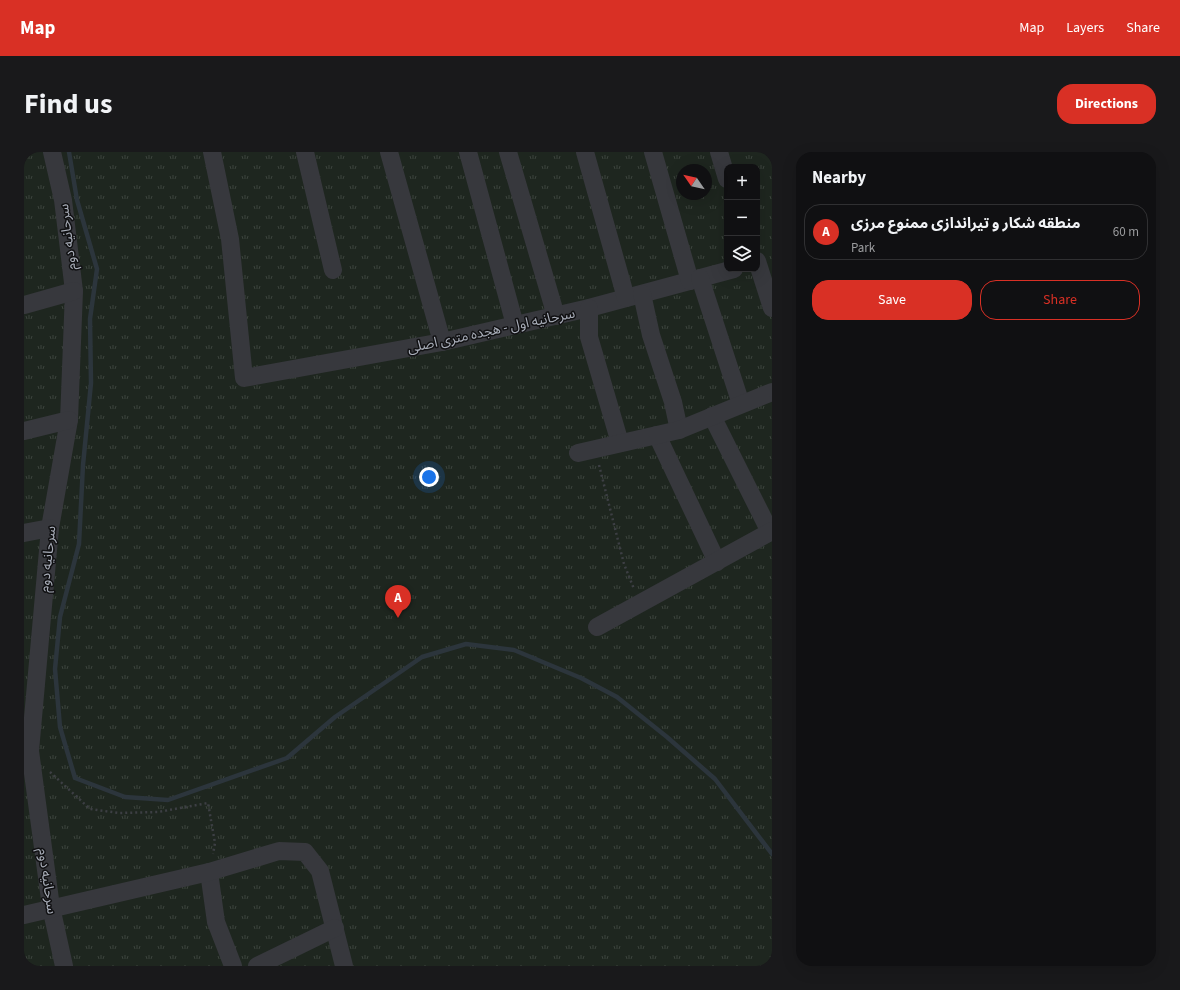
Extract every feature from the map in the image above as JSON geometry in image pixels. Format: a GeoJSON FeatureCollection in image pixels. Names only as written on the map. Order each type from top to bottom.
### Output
{"type":"FeatureCollection","features":[{"type":"Feature","properties":{"kind":"street","name":"سرحانیه دوم"},"geometry":{"type":"LineString","coordinates":[[52,152],[63,200],[74,291],[68,420],[31,655],[27,751],[30,803],[64,966]]}},
{"type":"Feature","properties":{"kind":"street","name":"سرحانیه اول - هجده متری اصلی"},"geometry":{"type":"LineString","coordinates":[[212,152],[230,239],[244,378],[442,342],[590,308],[724,272]]}},
{"type":"Feature","properties":{"kind":"street"},"geometry":{"type":"LineString","coordinates":[[305,152],[333,270]]}},
{"type":"Feature","properties":{"kind":"street"},"geometry":{"type":"LineString","coordinates":[[389,152],[442,342]]}},
{"type":"Feature","properties":{"kind":"street"},"geometry":{"type":"LineString","coordinates":[[468,152],[515,324]]}},
{"type":"Feature","properties":{"kind":"street"},"geometry":{"type":"LineString","coordinates":[[508,152],[556,316]]}},
{"type":"Feature","properties":{"kind":"street"},"geometry":{"type":"LineString","coordinates":[[585,152],[634,296],[651,336],[673,402],[679,430]]}},
{"type":"Feature","properties":{"kind":"street"},"geometry":{"type":"LineString","coordinates":[[653,152],[695,280],[741,404]]}},
{"type":"Feature","properties":{"kind":"street"},"geometry":{"type":"LineString","coordinates":[[719,152],[724,169]]}},
{"type":"Feature","properties":{"kind":"street"},"geometry":{"type":"LineString","coordinates":[[761,261],[772,308]]}},
{"type":"Feature","properties":{"kind":"street"},"geometry":{"type":"LineString","coordinates":[[24,305],[74,291]]}},
{"type":"Feature","properties":{"kind":"street"},"geometry":{"type":"LineString","coordinates":[[590,308],[589,337],[620,443]]}},
{"type":"Feature","properties":{"kind":"street"},"geometry":{"type":"LineString","coordinates":[[578,453],[679,430],[741,404],[772,393]]}},
{"type":"Feature","properties":{"kind":"street"},"geometry":{"type":"LineString","coordinates":[[597,627],[771,532],[712,416]]}},
{"type":"Feature","properties":{"kind":"street"},"geometry":{"type":"LineString","coordinates":[[24,431],[68,420]]}},
{"type":"Feature","properties":{"kind":"street"},"geometry":{"type":"LineString","coordinates":[[657,435],[717,562]]}},
{"type":"Feature","properties":{"kind":"street"},"geometry":{"type":"LineString","coordinates":[[24,533],[50,528]]}},
{"type":"Feature","properties":{"kind":"street"},"geometry":{"type":"LineString","coordinates":[[24,915],[51,907],[209,872],[278,851],[305,852],[320,871],[344,966]]}},
{"type":"Feature","properties":{"kind":"street"},"geometry":{"type":"LineString","coordinates":[[209,872],[216,922],[233,966]]}},
{"type":"Feature","properties":{"kind":"street"},"geometry":{"type":"LineString","coordinates":[[258,966],[335,928]]}},
{"type":"Feature","properties":{"kind":"path"},"geometry":{"type":"LineString","coordinates":[[596,449],[624,564],[639,604]]}},
{"type":"Feature","properties":{"kind":"path"},"geometry":{"type":"LineString","coordinates":[[27,751],[90,809],[119,813],[158,812],[208,803],[215,843],[209,872]]}},
{"type":"Feature","properties":{"kind":"green space"},"geometry":{"type":"Polygon","coordinates":[[[24,152],[772,152],[772,966],[24,966],[24,152]]]}},
{"type":"Feature","properties":{"kind":"waterway"},"geometry":{"type":"LineString","coordinates":[[69,152],[77,200],[97,269],[90,319],[91,383],[83,465],[79,544],[60,617],[55,669],[60,727],[75,778],[125,797],[168,800],[287,758],[335,717],[422,657],[466,644],[514,650],[581,678],[617,697],[667,737],[715,779],[772,854]]}},
{"type":"Feature","properties":{"kind":"place","name":"منطقه شکار و تیراندازی ممنوع مرزی"},"geometry":{"type":"Point","coordinates":[398,618]}}]}
